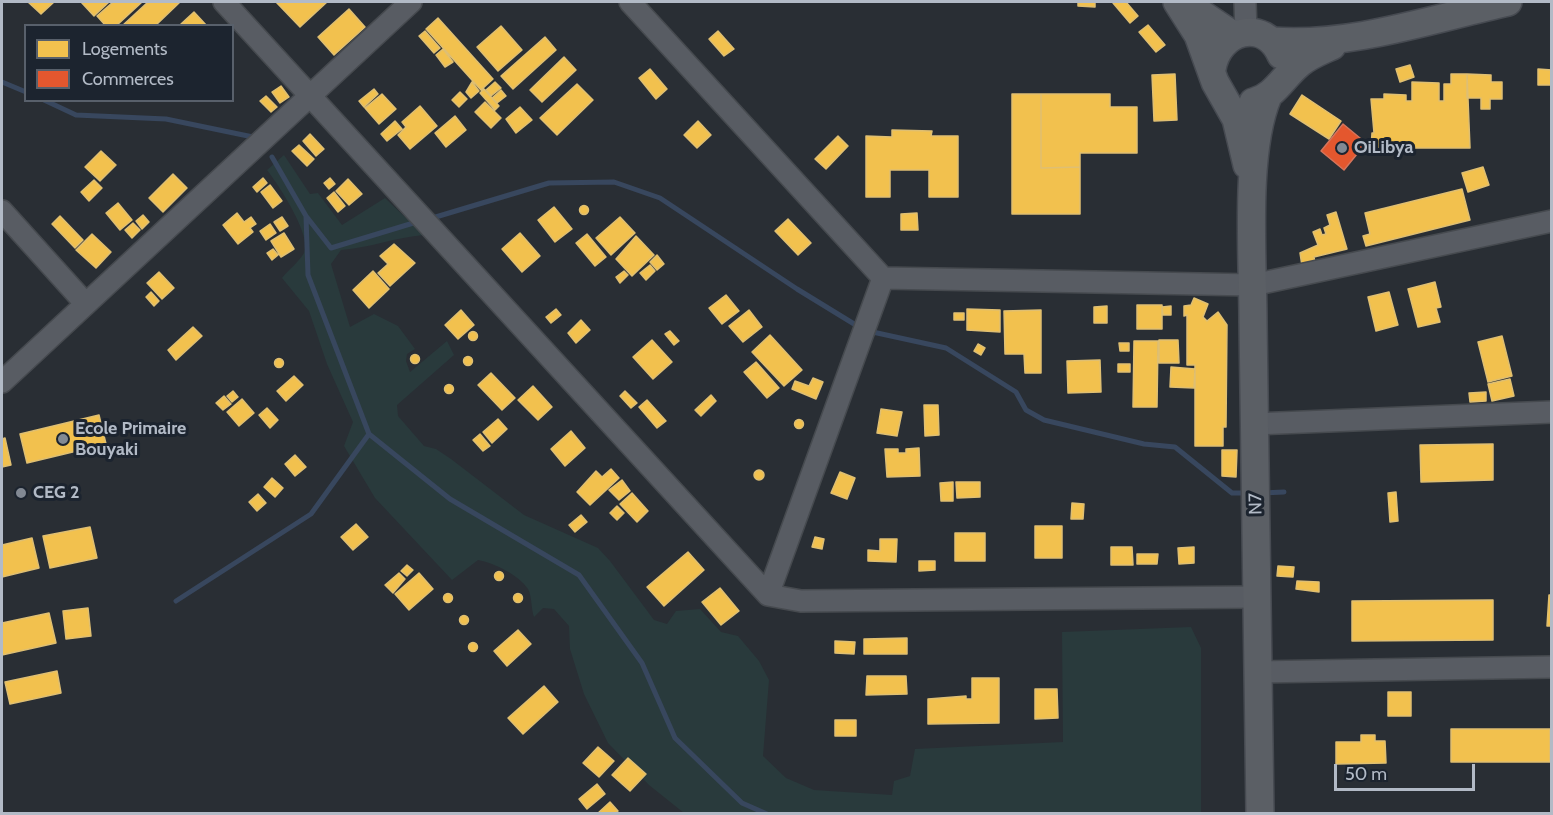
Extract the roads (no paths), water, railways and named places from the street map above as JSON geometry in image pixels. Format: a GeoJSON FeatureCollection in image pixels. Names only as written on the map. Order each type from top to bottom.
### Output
{"type":"FeatureCollection","features":[{"type":"Feature","properties":{"kind":"main road"},"geometry":{"type":"LineString","coordinates":[[1177,2],[1198,35],[1215,82],[1223,93],[1241,137],[1252,196]]}},
{"type":"Feature","properties":{"kind":"main road"},"geometry":{"type":"LineString","coordinates":[[1184,2],[1240,34]]}},
{"type":"Feature","properties":{"kind":"main road"},"geometry":{"type":"LineString","coordinates":[[1212,69],[1214,55],[1222,43],[1240,34],[1260,34],[1272,41],[1297,43],[1344,40],[1508,2]]}},
{"type":"Feature","properties":{"kind":"main road"},"geometry":{"type":"LineString","coordinates":[[1223,93],[1235,101],[1249,103],[1274,88],[1301,62],[1344,40]]}},
{"type":"Feature","properties":{"kind":"main road"},"geometry":{"type":"LineString","coordinates":[[1252,196],[1258,122],[1283,66],[1280,53],[1272,41]]}},
{"type":"Feature","properties":{"kind":"main road","name":"N7"},"geometry":{"type":"LineString","coordinates":[[1252,196],[1260,813]]}},
{"type":"Feature","properties":{"kind":"street"},"geometry":{"type":"LineString","coordinates":[[224,2],[768,595],[801,601],[1257,597]]}},
{"type":"Feature","properties":{"kind":"street"},"geometry":{"type":"LineString","coordinates":[[2,382],[411,2]]}},
{"type":"Feature","properties":{"kind":"street"},"geometry":{"type":"LineString","coordinates":[[630,2],[883,278],[1253,285],[1551,221]]}},
{"type":"Feature","properties":{"kind":"street"},"geometry":{"type":"LineString","coordinates":[[1240,34],[1245,2]]}},
{"type":"Feature","properties":{"kind":"street"},"geometry":{"type":"LineString","coordinates":[[2,211],[86,303]]}},
{"type":"Feature","properties":{"kind":"street"},"geometry":{"type":"LineString","coordinates":[[768,595],[883,278]]}},
{"type":"Feature","properties":{"kind":"street"},"geometry":{"type":"LineString","coordinates":[[1254,424],[1551,412]]}},
{"type":"Feature","properties":{"kind":"street"},"geometry":{"type":"LineString","coordinates":[[1258,672],[1551,667]]}},
{"type":"Feature","properties":{"kind":"waterway"},"geometry":{"type":"LineString","coordinates":[[2,82],[24,91]]}},
{"type":"Feature","properties":{"kind":"waterway"},"geometry":{"type":"LineString","coordinates":[[48,102],[76,115],[166,119],[253,137]]}},
{"type":"Feature","properties":{"kind":"waterway"},"geometry":{"type":"LineString","coordinates":[[272,157],[306,216],[308,275],[369,434],[450,499],[579,575],[642,663],[675,738],[742,803],[767,814]]}},
{"type":"Feature","properties":{"kind":"waterway"},"geometry":{"type":"LineString","coordinates":[[429,219],[549,183],[614,182],[660,198],[797,289],[859,327]]}},
{"type":"Feature","properties":{"kind":"waterway"},"geometry":{"type":"LineString","coordinates":[[306,216],[331,248],[420,221]]}},
{"type":"Feature","properties":{"kind":"waterway"},"geometry":{"type":"LineString","coordinates":[[868,331],[946,348],[1016,392],[1026,410],[1044,420],[1144,444],[1175,447],[1232,493],[1246,493]]}},
{"type":"Feature","properties":{"kind":"waterway"},"geometry":{"type":"LineString","coordinates":[[176,601],[311,514],[369,434]]}},
{"type":"Feature","properties":{"kind":"waterway"},"geometry":{"type":"LineString","coordinates":[[1262,493],[1284,492]]}},
{"type":"Feature","properties":{"kind":"place","name":"OiLibya"},"geometry":{"type":"Point","coordinates":[1342,148]}},
{"type":"Feature","properties":{"kind":"place","name":"Ecole Primaire Bouyaki"},"geometry":{"type":"Point","coordinates":[63,439]}},
{"type":"Feature","properties":{"kind":"place","name":"CEG 2"},"geometry":{"type":"Point","coordinates":[21,493]}}]}
